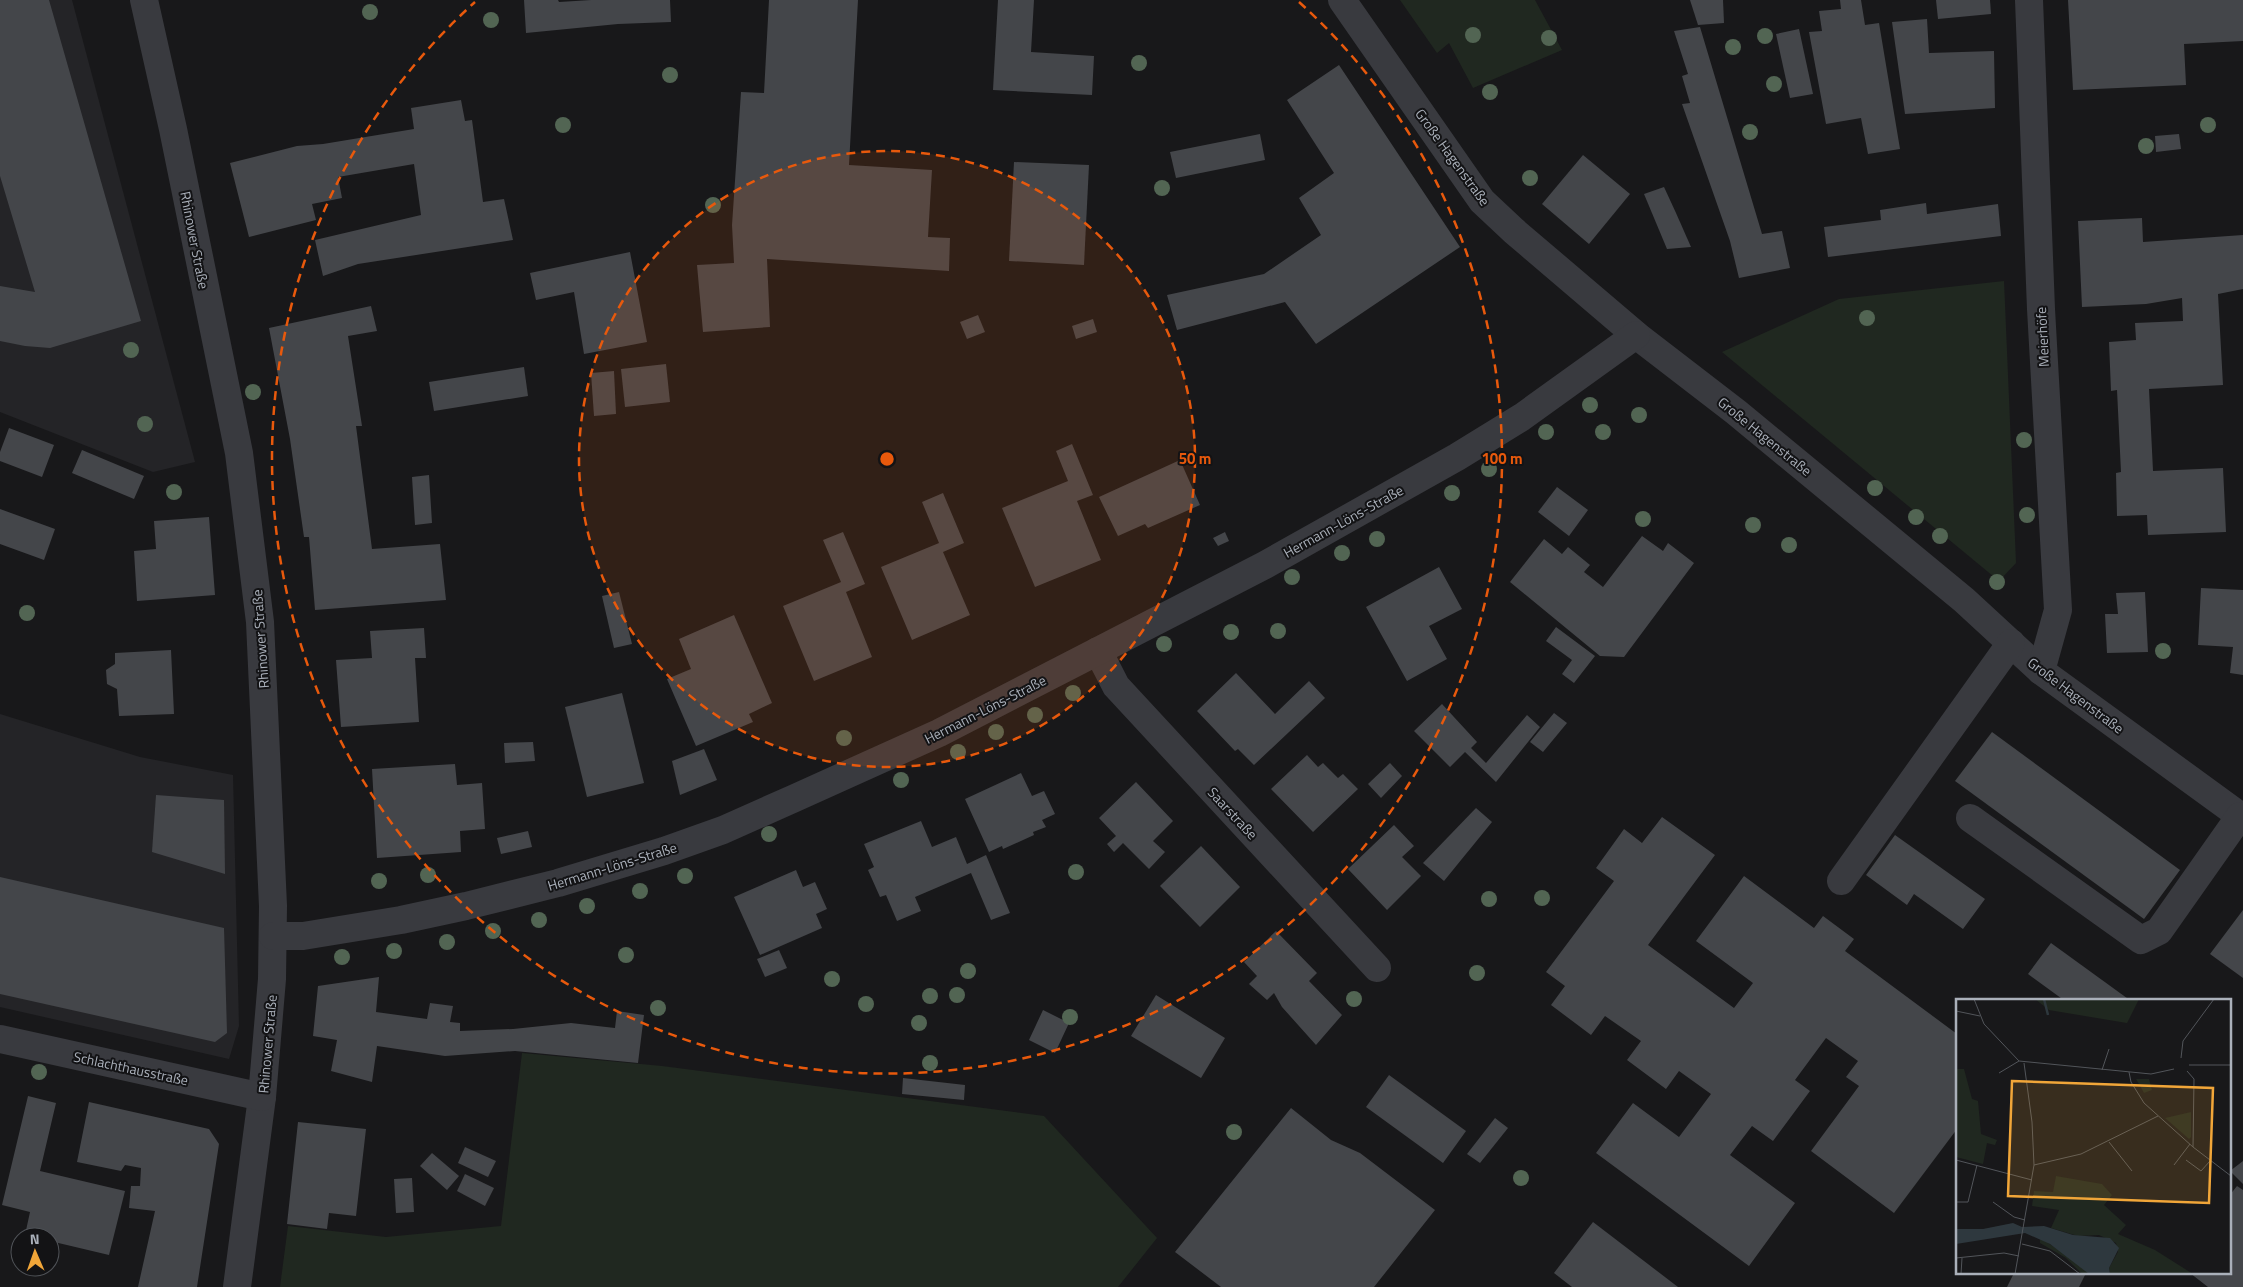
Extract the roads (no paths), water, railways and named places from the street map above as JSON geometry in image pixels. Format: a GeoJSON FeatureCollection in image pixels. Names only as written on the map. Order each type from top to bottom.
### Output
{"type":"FeatureCollection","features":[{"type":"Feature","properties":{"kind":"street","name":"Rhinower Straße"},"geometry":{"type":"LineString","coordinates":[[144,0],[173,129],[239,453],[260,622],[273,936],[269,1033],[237,1287]]}},
{"type":"Feature","properties":{"kind":"street","name":"Große Hagenstraße"},"geometry":{"type":"LineString","coordinates":[[1342,0],[1482,201],[1636,335],[1766,437],[1964,600],[2041,671],[2241,817]]}},
{"type":"Feature","properties":{"kind":"street","name":"Meierhöfe"},"geometry":{"type":"LineString","coordinates":[[2029,0],[2041,309],[2058,610],[2041,671]]}},
{"type":"Feature","properties":{"kind":"street","name":"Hermann-Löns-Straße"},"geometry":{"type":"LineString","coordinates":[[273,936],[303,936],[338,931],[466,906],[558,883],[664,851],[723,830],[939,733],[1265,565],[1457,457],[1522,417],[1636,335]]}},
{"type":"Feature","properties":{"kind":"street"},"geometry":{"type":"LineString","coordinates":[[1841,881],[2011,644]]}},
{"type":"Feature","properties":{"kind":"street","name":"Saarstraße"},"geometry":{"type":"LineString","coordinates":[[1098,651],[1116,686],[1377,968]]}},
{"type":"Feature","properties":{"kind":"street"},"geometry":{"type":"LineString","coordinates":[[1970,818],[2142,940],[2159,932],[2241,817]]}},
{"type":"Feature","properties":{"kind":"street","name":"Schlachthausstraße"},"geometry":{"type":"LineString","coordinates":[[0,1039],[262,1097]]}}]}
